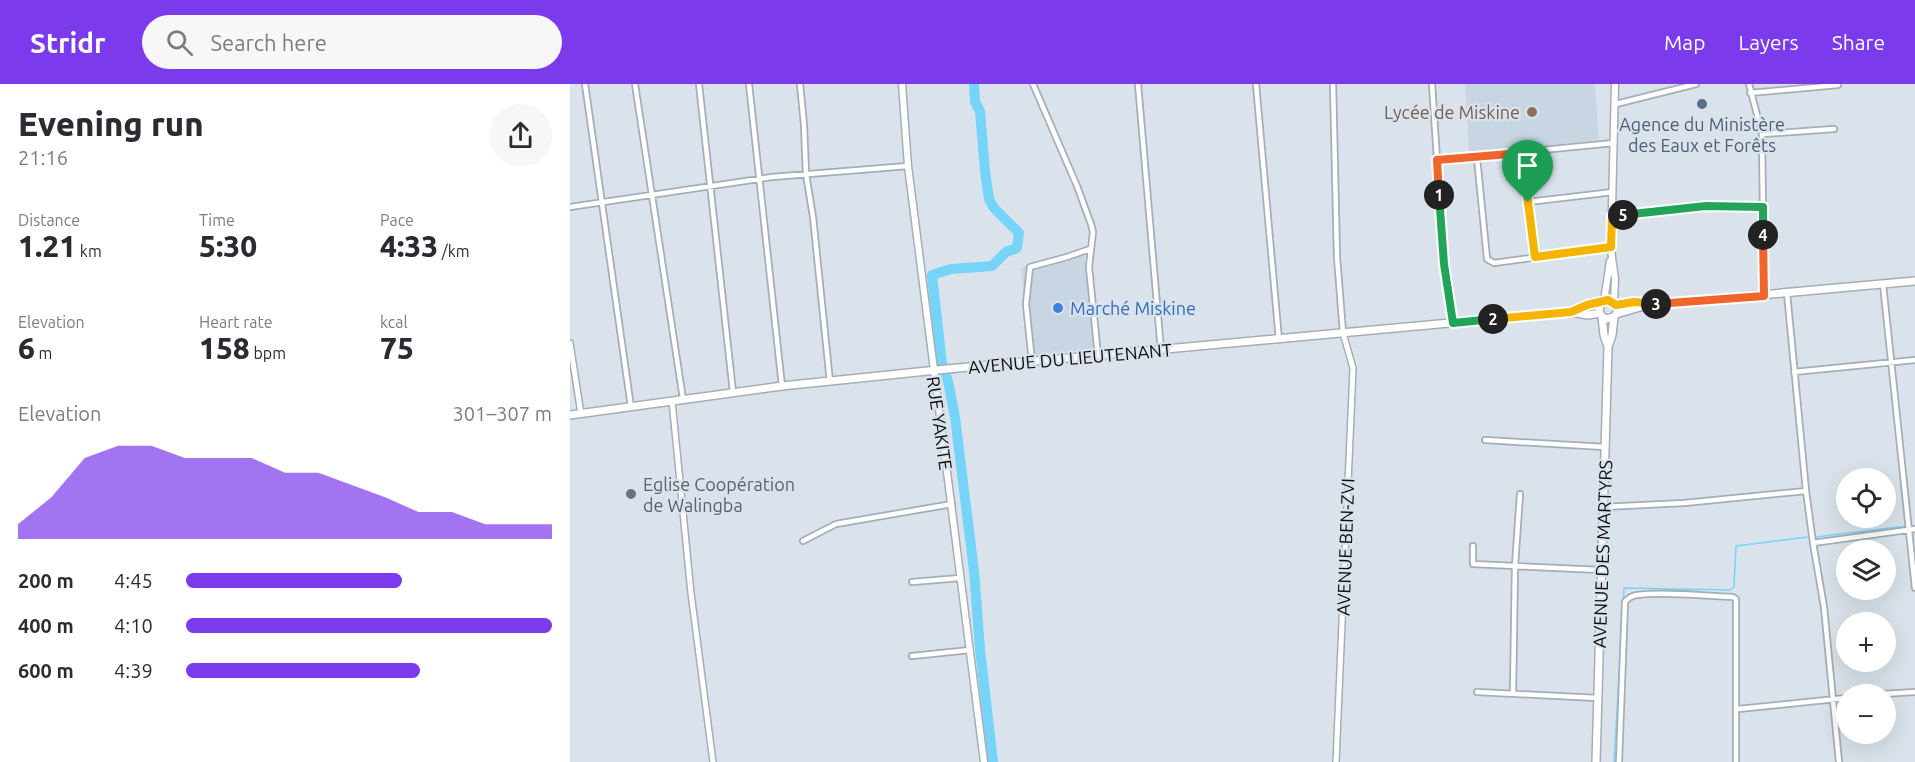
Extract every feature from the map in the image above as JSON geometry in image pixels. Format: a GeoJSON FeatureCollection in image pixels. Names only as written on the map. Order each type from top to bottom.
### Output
{"type":"FeatureCollection","features":[{"type":"Feature","properties":{"kind":"main road","name":"RUE YAKITE"},"geometry":{"type":"LineString","coordinates":[[902,84],[908,166],[984,762]]}},
{"type":"Feature","properties":{"kind":"main road"},"geometry":{"type":"LineString","coordinates":[[1615,84],[1611,247],[1615,304]]}},
{"type":"Feature","properties":{"kind":"main road"},"geometry":{"type":"LineString","coordinates":[[1601,315],[1611,257]]}},
{"type":"Feature","properties":{"kind":"main road"},"geometry":{"type":"LineString","coordinates":[[1603,302],[1649,304],[1764,296],[1915,281]]}},
{"type":"Feature","properties":{"kind":"main road","name":"AVENUE DU LIEUTENANT"},"geometry":{"type":"LineString","coordinates":[[1571,312],[1587,305],[1603,302]]}},
{"type":"Feature","properties":{"kind":"main road","name":"AVENUE DES MARTYRS"},"geometry":{"type":"LineString","coordinates":[[1596,762],[1608,347],[1612,335],[1615,304]]}},
{"type":"Feature","properties":{"kind":"main road"},"geometry":{"type":"LineString","coordinates":[[1615,316],[1649,304]]}},
{"type":"Feature","properties":{"kind":"main road","name":"AVENUE DU LIEUTENANT"},"geometry":{"type":"LineString","coordinates":[[570,415],[733,392],[935,370],[1571,312],[1601,315],[1606,319],[1615,316]]}},
{"type":"Feature","properties":{"kind":"main road","name":"AVENUE DES MARTYRS"},"geometry":{"type":"LineString","coordinates":[[1601,315],[1608,347]]}},
{"type":"Feature","properties":{"kind":"street"},"geometry":{"type":"LineString","coordinates":[[585,84],[631,407]]}},
{"type":"Feature","properties":{"kind":"street"},"geometry":{"type":"LineString","coordinates":[[635,84],[683,399]]}},
{"type":"Feature","properties":{"kind":"street"},"geometry":{"type":"LineString","coordinates":[[699,84],[733,392]]}},
{"type":"Feature","properties":{"kind":"street"},"geometry":{"type":"LineString","coordinates":[[749,84],[782,386]]}},
{"type":"Feature","properties":{"kind":"street"},"geometry":{"type":"LineString","coordinates":[[800,84],[806,174],[813,217],[830,382]]}},
{"type":"Feature","properties":{"kind":"street"},"geometry":{"type":"LineString","coordinates":[[1033,84],[1077,186],[1093,232],[1089,267],[1098,356]]}},
{"type":"Feature","properties":{"kind":"street"},"geometry":{"type":"LineString","coordinates":[[1138,84],[1161,351]]}},
{"type":"Feature","properties":{"kind":"street"},"geometry":{"type":"LineString","coordinates":[[1256,84],[1279,340]]}},
{"type":"Feature","properties":{"kind":"street"},"geometry":{"type":"LineString","coordinates":[[1332,84],[1337,257],[1343,333]]}},
{"type":"Feature","properties":{"kind":"street"},"geometry":{"type":"LineString","coordinates":[[1432,84],[1444,264],[1453,323]]}},
{"type":"Feature","properties":{"kind":"street"},"geometry":{"type":"LineString","coordinates":[[1616,104],[1696,84]]}},
{"type":"Feature","properties":{"kind":"street"},"geometry":{"type":"LineString","coordinates":[[1749,84],[1762,134],[1764,296]]}},
{"type":"Feature","properties":{"kind":"street"},"geometry":{"type":"LineString","coordinates":[[1750,93],[1838,85]]}},
{"type":"Feature","properties":{"kind":"street"},"geometry":{"type":"LineString","coordinates":[[1762,134],[1834,129]]}},
{"type":"Feature","properties":{"kind":"street"},"geometry":{"type":"LineString","coordinates":[[1437,160],[1477,158],[1614,143]]}},
{"type":"Feature","properties":{"kind":"street"},"geometry":{"type":"LineString","coordinates":[[1521,153],[1535,257]]}},
{"type":"Feature","properties":{"kind":"street"},"geometry":{"type":"LineString","coordinates":[[1477,158],[1487,259],[1494,263],[1611,247]]}},
{"type":"Feature","properties":{"kind":"street"},"geometry":{"type":"LineString","coordinates":[[570,207],[806,174],[908,166]]}},
{"type":"Feature","properties":{"kind":"street"},"geometry":{"type":"LineString","coordinates":[[1528,202],[1613,192]]}},
{"type":"Feature","properties":{"kind":"street"},"geometry":{"type":"LineString","coordinates":[[1612,216],[1706,206],[1763,207]]}},
{"type":"Feature","properties":{"kind":"street"},"geometry":{"type":"LineString","coordinates":[[1032,362],[1026,304],[1030,267],[1090,249]]}},
{"type":"Feature","properties":{"kind":"street"},"geometry":{"type":"LineString","coordinates":[[1883,284],[1915,588]]}},
{"type":"Feature","properties":{"kind":"street"},"geometry":{"type":"LineString","coordinates":[[1787,293],[1806,491],[1812,543],[1824,608],[1839,762]]}},
{"type":"Feature","properties":{"kind":"street","name":"AVENUE BEN-ZVI"},"geometry":{"type":"LineString","coordinates":[[1336,762],[1353,368],[1343,333]]}},
{"type":"Feature","properties":{"kind":"street"},"geometry":{"type":"LineString","coordinates":[[570,343],[581,414]]}},
{"type":"Feature","properties":{"kind":"street"},"geometry":{"type":"LineString","coordinates":[[1794,372],[1915,360]]}},
{"type":"Feature","properties":{"kind":"street"},"geometry":{"type":"LineString","coordinates":[[672,400],[691,592],[713,762]]}},
{"type":"Feature","properties":{"kind":"street"},"geometry":{"type":"LineString","coordinates":[[1485,440],[1605,447]]}},
{"type":"Feature","properties":{"kind":"street"},"geometry":{"type":"LineString","coordinates":[[1603,507],[1684,503],[1806,491]]}},
{"type":"Feature","properties":{"kind":"street"},"geometry":{"type":"LineString","coordinates":[[1513,693],[1515,566],[1520,494]]}},
{"type":"Feature","properties":{"kind":"street"},"geometry":{"type":"LineString","coordinates":[[803,541],[836,524],[952,504]]}},
{"type":"Feature","properties":{"kind":"street"},"geometry":{"type":"LineString","coordinates":[[1812,543],[1915,529]]}},
{"type":"Feature","properties":{"kind":"street"},"geometry":{"type":"LineString","coordinates":[[1473,546],[1473,564],[1600,570]]}},
{"type":"Feature","properties":{"kind":"street"},"geometry":{"type":"LineString","coordinates":[[912,582],[960,578]]}},
{"type":"Feature","properties":{"kind":"street"},"geometry":{"type":"LineString","coordinates":[[1619,762],[1625,602],[1636,595],[1733,597],[1736,599],[1738,709],[1736,762]]}},
{"type":"Feature","properties":{"kind":"street"},"geometry":{"type":"LineString","coordinates":[[912,656],[970,650]]}},
{"type":"Feature","properties":{"kind":"street"},"geometry":{"type":"LineString","coordinates":[[1478,692],[1597,698]]}},
{"type":"Feature","properties":{"kind":"street"},"geometry":{"type":"LineString","coordinates":[[1896,693],[1915,692]]}},
{"type":"Feature","properties":{"kind":"street"},"geometry":{"type":"LineString","coordinates":[[1738,709],[1836,699]]}},
{"type":"Feature","properties":{"kind":"shaded area","name":"Lycée de Miskine"},"geometry":{"type":"Polygon","coordinates":[[[1465,84],[1595,84],[1599,140],[1469,154],[1465,84]]]}},
{"type":"Feature","properties":{"kind":"shaded area","name":"Marché Miskine"},"geometry":{"type":"Polygon","coordinates":[[[1084,250],[1095,349],[1031,356],[1021,268],[1084,250]]]}},
{"type":"Feature","properties":{"kind":"waterway"},"geometry":{"type":"LineString","coordinates":[[974,84],[975,102],[980,111],[989,199],[994,208],[1019,233],[1017,248],[1006,252],[992,266],[951,269],[932,275],[942,363],[955,417],[974,571],[993,762]]}},
{"type":"Feature","properties":{"kind":"waterway"},"geometry":{"type":"LineString","coordinates":[[1816,537],[1906,526]]}},
{"type":"Feature","properties":{"kind":"waterway"},"geometry":{"type":"LineString","coordinates":[[1614,762],[1624,588],[1730,590],[1734,587],[1736,546],[1807,537]]}},
{"type":"Feature","properties":{"kind":"place","name":"Agence du Ministère des Eaux et Forêts"},"geometry":{"type":"Point","coordinates":[1702,104]}},
{"type":"Feature","properties":{"kind":"place","name":"Lycée de Miskine"},"geometry":{"type":"Point","coordinates":[1532,112]}},
{"type":"Feature","properties":{"kind":"place","name":"Marché Miskine"},"geometry":{"type":"Point","coordinates":[1058,308]}},
{"type":"Feature","properties":{"kind":"place","name":"Eglise Coopération de Walingba"},"geometry":{"type":"Point","coordinates":[631,494]}},
{"type":"Feature","properties":{"kind":"route"},"geometry":{"type":"LineString","coordinates":[[1521,153],[1528,202],[1535,257],[1611,247],[1612,216],[1706,206],[1763,207],[1764,296],[1649,304],[1634,302],[1616,305],[1608,300],[1571,312],[1453,323],[1444,264],[1437,160],[1521,153]]}}]}
